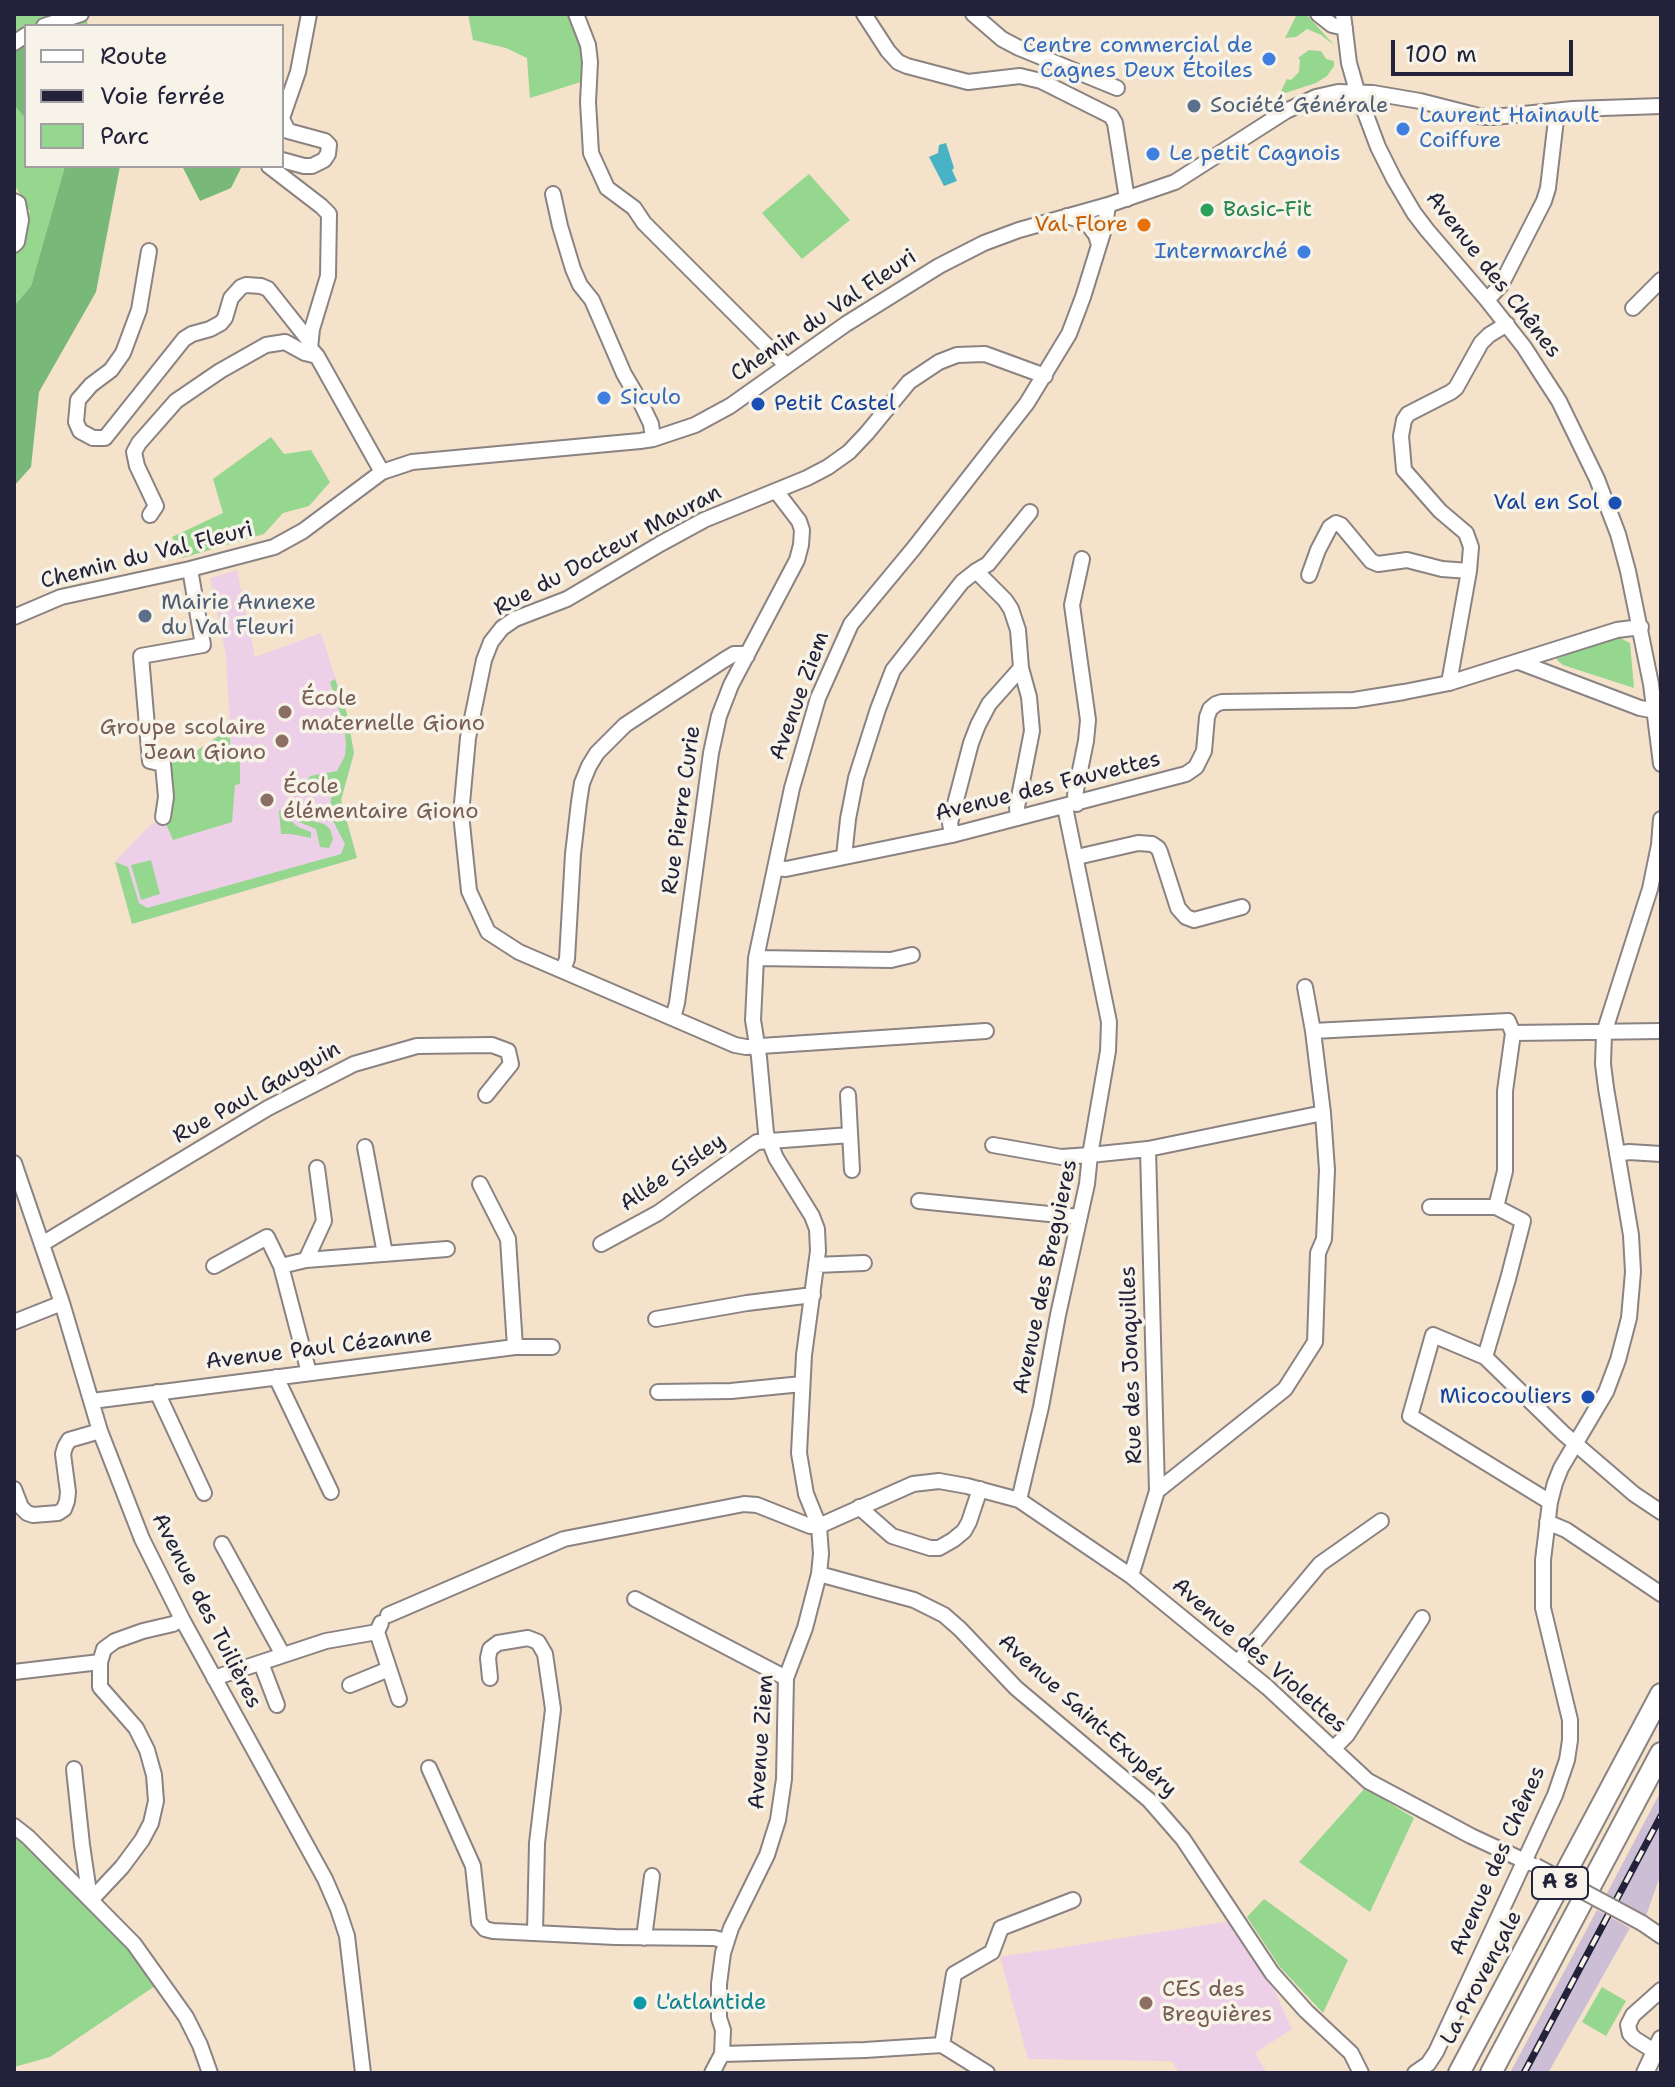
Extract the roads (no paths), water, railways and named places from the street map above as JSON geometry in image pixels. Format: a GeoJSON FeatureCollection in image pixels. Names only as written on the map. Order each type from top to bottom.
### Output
{"type":"FeatureCollection","features":[{"type":"Feature","properties":{"kind":"highway","name":"La Provençale"},"geometry":{"type":"LineString","coordinates":[[1459,2073],[1661,1694]]}},
{"type":"Feature","properties":{"kind":"highway","name":"A 8"},"geometry":{"type":"LineString","coordinates":[[1491,2073],[1661,1753]]}},
{"type":"Feature","properties":{"kind":"main road"},"geometry":{"type":"LineString","coordinates":[[1645,2073],[1658,2045]]}},
{"type":"Feature","properties":{"kind":"street"},"geometry":{"type":"LineString","coordinates":[[50,24],[81,14]]}},
{"type":"Feature","properties":{"kind":"street"},"geometry":{"type":"LineString","coordinates":[[284,108],[298,72],[309,14]]}},
{"type":"Feature","properties":{"kind":"street"},"geometry":{"type":"LineString","coordinates":[[576,14],[588,45],[590,62],[588,102],[591,153],[607,188],[634,208],[644,223],[786,365]]}},
{"type":"Feature","properties":{"kind":"street"},"geometry":{"type":"LineString","coordinates":[[864,14],[888,51],[898,62],[907,66],[968,82],[1020,76],[1041,81],[1111,116],[1115,123],[1127,199]]}},
{"type":"Feature","properties":{"kind":"street"},"geometry":{"type":"LineString","coordinates":[[973,14],[1002,39],[1019,48],[1117,88]]}},
{"type":"Feature","properties":{"kind":"street"},"geometry":{"type":"LineString","coordinates":[[1318,14],[1332,25],[1344,21]]}},
{"type":"Feature","properties":{"kind":"street","name":"Avenue des Chênes"},"geometry":{"type":"LineString","coordinates":[[1344,21],[1349,63],[1357,91],[1388,167],[1414,213],[1445,254],[1507,324],[1548,382],[1597,479],[1618,534],[1641,627],[1658,712],[1661,764]]}},
{"type":"Feature","properties":{"kind":"street","name":"Chemin du Val Fleuri"},"geometry":{"type":"LineString","coordinates":[[14,617],[61,597],[190,569],[285,542],[382,472],[412,462],[653,439],[695,425],[717,414],[870,308],[939,266],[984,243],[1032,225],[1162,188],[1302,103],[1338,92],[1357,91],[1420,101],[1483,117],[1661,106]]}},
{"type":"Feature","properties":{"kind":"street"},"geometry":{"type":"LineString","coordinates":[[1487,300],[1501,285],[1544,201],[1557,111]]}},
{"type":"Feature","properties":{"kind":"street"},"geometry":{"type":"LineString","coordinates":[[284,122],[288,131],[320,139],[329,145],[324,160],[312,166],[284,161]]}},
{"type":"Feature","properties":{"kind":"street"},"geometry":{"type":"LineString","coordinates":[[272,168],[329,214],[328,276],[312,329],[310,348],[382,472]]}},
{"type":"Feature","properties":{"kind":"street"},"geometry":{"type":"LineString","coordinates":[[553,194],[573,269],[592,300],[624,374],[651,424],[653,439]]}},
{"type":"Feature","properties":{"kind":"street"},"geometry":{"type":"LineString","coordinates":[[14,201],[18,203],[21,220],[14,245]]}},
{"type":"Feature","properties":{"kind":"street","name":"Avenue Ziem"},"geometry":{"type":"LineString","coordinates":[[722,2054],[723,2030],[719,2018],[721,1965],[726,1941],[767,1855],[780,1812],[786,1735],[786,1678],[805,1628],[821,1554],[819,1526],[806,1494],[799,1453],[804,1355],[818,1239],[812,1216],[768,1140],[753,1002],[756,958],[797,765],[818,698],[845,634],[995,445],[1045,376],[1069,334],[1099,246],[1108,205]]}},
{"type":"Feature","properties":{"kind":"street"},"geometry":{"type":"LineString","coordinates":[[1066,216],[1083,221],[1090,227],[1099,246]]}},
{"type":"Feature","properties":{"kind":"street"},"geometry":{"type":"LineString","coordinates":[[149,251],[139,310],[123,353],[111,370],[78,400],[76,422],[80,431],[93,438],[105,438],[184,339],[221,323],[231,298],[246,285],[268,289],[310,342]]}},
{"type":"Feature","properties":{"kind":"street"},"geometry":{"type":"LineString","coordinates":[[1633,308],[1661,280]]}},
{"type":"Feature","properties":{"kind":"street"},"geometry":{"type":"LineString","coordinates":[[1449,683],[1471,547],[1466,533],[1440,511],[1404,470],[1401,436],[1408,414],[1456,388],[1481,343],[1507,324]]}},
{"type":"Feature","properties":{"kind":"street"},"geometry":{"type":"LineString","coordinates":[[150,515],[156,506],[137,466],[134,452],[176,401],[266,345],[285,342],[317,356]]}},
{"type":"Feature","properties":{"kind":"street","name":"Rue du Docteur Mauran"},"geometry":{"type":"LineString","coordinates":[[986,1031],[746,1047],[735,1045],[519,952],[488,932],[469,891],[461,814],[468,738],[484,660],[491,642],[502,628],[515,619],[567,599],[704,520],[828,467],[849,452],[909,382],[939,362],[957,355],[985,354],[1045,376]]}},
{"type":"Feature","properties":{"kind":"street","name":"Rue Pierre Curie"},"geometry":{"type":"LineString","coordinates":[[673,1018],[719,716],[731,685],[797,560],[801,545],[799,521],[776,491]]}},
{"type":"Feature","properties":{"kind":"street"},"geometry":{"type":"LineString","coordinates":[[844,857],[856,778],[866,742],[897,664],[962,582],[988,564],[1030,512]]}},
{"type":"Feature","properties":{"kind":"street"},"geometry":{"type":"LineString","coordinates":[[1309,575],[1318,550],[1330,527],[1336,523],[1371,561],[1378,564],[1407,560],[1442,569],[1469,571]]}},
{"type":"Feature","properties":{"kind":"street"},"geometry":{"type":"LineString","coordinates":[[993,1145],[1061,1157],[1090,1155],[1108,1051],[1109,1022],[1077,857],[1071,805],[1088,720],[1072,605],[1082,559]]}},
{"type":"Feature","properties":{"kind":"street"},"geometry":{"type":"LineString","coordinates":[[163,817],[166,797],[163,764],[150,761],[141,656],[203,645],[190,569]]}},
{"type":"Feature","properties":{"kind":"street"},"geometry":{"type":"LineString","coordinates":[[976,571],[1005,600],[1018,630],[1032,731],[1017,807],[1018,818]]}},
{"type":"Feature","properties":{"kind":"street","name":"Avenue des Fauvettes"},"geometry":{"type":"LineString","coordinates":[[775,868],[786,869],[952,835],[1191,771],[1204,751],[1210,709],[1222,702],[1354,700],[1449,683],[1617,630],[1641,627]]}},
{"type":"Feature","properties":{"kind":"street"},"geometry":{"type":"LineString","coordinates":[[563,970],[567,959],[579,802],[589,766],[597,753],[625,725],[734,654],[747,656]]}},
{"type":"Feature","properties":{"kind":"street"},"geometry":{"type":"LineString","coordinates":[[1519,662],[1658,712]]}},
{"type":"Feature","properties":{"kind":"street"},"geometry":{"type":"LineString","coordinates":[[952,835],[950,823],[978,725],[989,704],[1021,668]]}},
{"type":"Feature","properties":{"kind":"street","name":"Avenue des Chênes"},"geometry":{"type":"LineString","coordinates":[[1415,2073],[1428,2064],[1436,2052],[1529,1863],[1562,1779],[1570,1740],[1567,1705],[1543,1608],[1542,1570],[1550,1502],[1557,1476],[1606,1392],[1629,1318],[1633,1255],[1603,1064],[1604,1033],[1650,889],[1661,819]]}},
{"type":"Feature","properties":{"kind":"street"},"geometry":{"type":"LineString","coordinates":[[1077,857],[1138,843],[1152,844],[1160,852],[1178,908],[1186,917],[1194,920],[1242,907]]}},
{"type":"Feature","properties":{"kind":"street"},"geometry":{"type":"LineString","coordinates":[[756,958],[891,960],[912,955]]}},
{"type":"Feature","properties":{"kind":"street"},"geometry":{"type":"LineString","coordinates":[[1157,1491],[1285,1389],[1315,1342],[1318,1253],[1324,1239],[1327,1170],[1323,1113],[1305,987]]}},
{"type":"Feature","properties":{"kind":"street"},"geometry":{"type":"LineString","coordinates":[[1313,1031],[1508,1021],[1513,1033],[1505,1091],[1505,1171],[1496,1207]]}},
{"type":"Feature","properties":{"kind":"street"},"geometry":{"type":"LineString","coordinates":[[1513,1033],[1661,1031]]}},
{"type":"Feature","properties":{"kind":"street","name":"Rue Paul Gauguin"},"geometry":{"type":"LineString","coordinates":[[42,1244],[268,1108],[354,1064],[417,1046],[492,1045],[508,1051],[511,1064],[486,1095]]}},
{"type":"Feature","properties":{"kind":"street"},"geometry":{"type":"LineString","coordinates":[[848,1095],[852,1170]]}},
{"type":"Feature","properties":{"kind":"street","name":"Avenue des Breguieres"},"geometry":{"type":"LineString","coordinates":[[1019,1500],[1087,1184],[1090,1155],[1148,1149],[1323,1113]]}},
{"type":"Feature","properties":{"kind":"street"},"geometry":{"type":"LineString","coordinates":[[768,1140],[850,1135]]}},
{"type":"Feature","properties":{"kind":"street","name":"Allée Sisley"},"geometry":{"type":"LineString","coordinates":[[601,1244],[658,1213],[757,1142],[768,1140]]}},
{"type":"Feature","properties":{"kind":"street"},"geometry":{"type":"LineString","coordinates":[[365,1147],[385,1254]]}},
{"type":"Feature","properties":{"kind":"street","name":"Rue des Jonquilles"},"geometry":{"type":"LineString","coordinates":[[1131,1576],[1157,1491],[1148,1149]]}},
{"type":"Feature","properties":{"kind":"street"},"geometry":{"type":"LineString","coordinates":[[1617,1154],[1661,1154]]}},
{"type":"Feature","properties":{"kind":"street","name":"Avenue des Tuilières"},"geometry":{"type":"LineString","coordinates":[[14,1163],[62,1303],[100,1431],[142,1539],[182,1619],[325,1879],[338,1909],[347,1936],[363,2073]]}},
{"type":"Feature","properties":{"kind":"street"},"geometry":{"type":"LineString","coordinates":[[306,1260],[324,1221],[317,1168]]}},
{"type":"Feature","properties":{"kind":"street"},"geometry":{"type":"LineString","coordinates":[[480,1184],[508,1239],[515,1347]]}},
{"type":"Feature","properties":{"kind":"street"},"geometry":{"type":"LineString","coordinates":[[919,1201],[1079,1217]]}},
{"type":"Feature","properties":{"kind":"street"},"geometry":{"type":"LineString","coordinates":[[1430,1207],[1496,1207],[1523,1221],[1485,1357]]}},
{"type":"Feature","properties":{"kind":"street"},"geometry":{"type":"LineString","coordinates":[[214,1266],[267,1237],[281,1266],[309,1373]]}},
{"type":"Feature","properties":{"kind":"street"},"geometry":{"type":"LineString","coordinates":[[281,1266],[306,1260],[447,1249]]}},
{"type":"Feature","properties":{"kind":"street"},"geometry":{"type":"LineString","coordinates":[[816,1265],[864,1263]]}},
{"type":"Feature","properties":{"kind":"street"},"geometry":{"type":"LineString","coordinates":[[656,1319],[813,1295]]}},
{"type":"Feature","properties":{"kind":"street"},"geometry":{"type":"LineString","coordinates":[[14,1322],[62,1303]]}},
{"type":"Feature","properties":{"kind":"street"},"geometry":{"type":"LineString","coordinates":[[1550,1502],[1410,1416],[1433,1335],[1485,1357],[1576,1444],[1634,1494],[1661,1512]]}},
{"type":"Feature","properties":{"kind":"street","name":"Avenue Paul Cézanne"},"geometry":{"type":"LineString","coordinates":[[92,1401],[515,1347],[552,1347]]}},
{"type":"Feature","properties":{"kind":"street"},"geometry":{"type":"LineString","coordinates":[[276,1377],[331,1492]]}},
{"type":"Feature","properties":{"kind":"street"},"geometry":{"type":"LineString","coordinates":[[658,1392],[731,1391],[802,1384]]}},
{"type":"Feature","properties":{"kind":"street"},"geometry":{"type":"LineString","coordinates":[[157,1392],[204,1493]]}},
{"type":"Feature","properties":{"kind":"street"},"geometry":{"type":"LineString","coordinates":[[14,1489],[21,1507],[27,1513],[58,1513],[64,1509],[68,1492],[63,1454],[65,1447],[69,1440],[100,1431]]}},
{"type":"Feature","properties":{"kind":"street","name":"Avenue des Violettes"},"geometry":{"type":"LineString","coordinates":[[819,1526],[900,1489],[923,1482],[939,1481],[1019,1500],[1131,1576],[1238,1662],[1368,1781],[1529,1863],[1661,1936]]}},
{"type":"Feature","properties":{"kind":"street"},"geometry":{"type":"LineString","coordinates":[[859,1507],[892,1536],[939,1548],[964,1531],[980,1489]]}},
{"type":"Feature","properties":{"kind":"street"},"geometry":{"type":"LineString","coordinates":[[214,1678],[382,1623],[564,1539],[744,1504],[757,1505],[810,1526],[819,1526]]}},
{"type":"Feature","properties":{"kind":"street"},"geometry":{"type":"LineString","coordinates":[[1238,1662],[1320,1564],[1381,1521]]}},
{"type":"Feature","properties":{"kind":"street"},"geometry":{"type":"LineString","coordinates":[[1547,1522],[1566,1530],[1661,1594]]}},
{"type":"Feature","properties":{"kind":"street"},"geometry":{"type":"LineString","coordinates":[[222,1544],[283,1655]]}},
{"type":"Feature","properties":{"kind":"street","name":"Avenue Saint-Exupéry"},"geometry":{"type":"LineString","coordinates":[[819,1574],[914,1600],[944,1615],[1023,1695],[1135,1788],[1161,1812],[1183,1839],[1272,1973],[1306,2011],[1351,2053],[1361,2073]]}},
{"type":"Feature","properties":{"kind":"street"},"geometry":{"type":"LineString","coordinates":[[635,1599],[786,1678]]}},
{"type":"Feature","properties":{"kind":"street"},"geometry":{"type":"LineString","coordinates":[[1333,1749],[1347,1735],[1422,1618]]}},
{"type":"Feature","properties":{"kind":"street"},"geometry":{"type":"LineString","coordinates":[[91,1900],[142,1840],[151,1823],[156,1801],[154,1775],[147,1750],[136,1728],[100,1687],[100,1662],[104,1649],[115,1641],[182,1619]]}},
{"type":"Feature","properties":{"kind":"street"},"geometry":{"type":"LineString","coordinates":[[382,1623],[389,1669],[399,1699]]}},
{"type":"Feature","properties":{"kind":"street"},"geometry":{"type":"LineString","coordinates":[[490,1678],[490,1649],[498,1643],[528,1638],[538,1642],[545,1654],[553,1709],[537,1843],[535,1932]]}},
{"type":"Feature","properties":{"kind":"street"},"geometry":{"type":"LineString","coordinates":[[14,1672],[100,1662]]}},
{"type":"Feature","properties":{"kind":"street"},"geometry":{"type":"LineString","coordinates":[[261,1663],[277,1705]]}},
{"type":"Feature","properties":{"kind":"street"},"geometry":{"type":"LineString","coordinates":[[350,1685],[389,1669]]}},
{"type":"Feature","properties":{"kind":"street"},"geometry":{"type":"LineString","coordinates":[[429,1768],[473,1866],[479,1922],[485,1929],[726,1941]]}},
{"type":"Feature","properties":{"kind":"street"},"geometry":{"type":"LineString","coordinates":[[74,1769],[91,1900]]}},
{"type":"Feature","properties":{"kind":"street"},"geometry":{"type":"LineString","coordinates":[[14,1826],[134,1944],[186,2017],[210,2073]]}},
{"type":"Feature","properties":{"kind":"street"},"geometry":{"type":"LineString","coordinates":[[644,1938],[652,1876]]}},
{"type":"Feature","properties":{"kind":"street"},"geometry":{"type":"LineString","coordinates":[[942,2045],[954,1974],[992,1952],[1001,1928],[1073,1900]]}},
{"type":"Feature","properties":{"kind":"street"},"geometry":{"type":"LineString","coordinates":[[1658,2045],[1635,2039],[1628,2025],[1633,2015],[1661,1990]]}},
{"type":"Feature","properties":{"kind":"street"},"geometry":{"type":"LineString","coordinates":[[712,2073],[722,2054],[942,2045],[987,2073]]}},
{"type":"Feature","properties":{"kind":"water"},"geometry":{"type":"Polygon","coordinates":[[[946,143],[957,181],[944,186],[929,157],[938,153],[939,145],[946,143]]]}},
{"type":"Feature","properties":{"kind":"railway"},"geometry":{"type":"LineString","coordinates":[[1524,2073],[1661,1816]]}},
{"type":"Feature","properties":{"kind":"place","name":"Centre commercial de Cagnes Deux Étoiles"},"geometry":{"type":"Point","coordinates":[1269,59]}},
{"type":"Feature","properties":{"kind":"place","name":"Société Générale"},"geometry":{"type":"Point","coordinates":[1194,106]}},
{"type":"Feature","properties":{"kind":"place","name":"Laurent Hainault Coiffure"},"geometry":{"type":"Point","coordinates":[1403,129]}},
{"type":"Feature","properties":{"kind":"place","name":"Le petit Cagnois"},"geometry":{"type":"Point","coordinates":[1153,154]}},
{"type":"Feature","properties":{"kind":"place","name":"Basic-Fit"},"geometry":{"type":"Point","coordinates":[1207,210]}},
{"type":"Feature","properties":{"kind":"place","name":"Val Flore"},"geometry":{"type":"Point","coordinates":[1144,225]}},
{"type":"Feature","properties":{"kind":"place","name":"Intermarché"},"geometry":{"type":"Point","coordinates":[1304,252]}},
{"type":"Feature","properties":{"kind":"place","name":"Siculo"},"geometry":{"type":"Point","coordinates":[604,398]}},
{"type":"Feature","properties":{"kind":"place","name":"Petit Castel"},"geometry":{"type":"Point","coordinates":[758,404]}},
{"type":"Feature","properties":{"kind":"place","name":"Val en Sol"},"geometry":{"type":"Point","coordinates":[1615,503]}},
{"type":"Feature","properties":{"kind":"place","name":"Mairie Annexe du Val Fleuri"},"geometry":{"type":"Point","coordinates":[145,616]}},
{"type":"Feature","properties":{"kind":"place","name":"École maternelle Giono"},"geometry":{"type":"Point","coordinates":[285,712]}},
{"type":"Feature","properties":{"kind":"place","name":"Groupe scolaire Jean Giono"},"geometry":{"type":"Point","coordinates":[282,741]}},
{"type":"Feature","properties":{"kind":"place","name":"École élémentaire Giono"},"geometry":{"type":"Point","coordinates":[267,800]}},
{"type":"Feature","properties":{"kind":"place","name":"Micocouliers"},"geometry":{"type":"Point","coordinates":[1588,1397]}},
{"type":"Feature","properties":{"kind":"place","name":"L'atlantide"},"geometry":{"type":"Point","coordinates":[640,2003]}},
{"type":"Feature","properties":{"kind":"place","name":"CES des Breguières"},"geometry":{"type":"Point","coordinates":[1146,2003]}}]}
